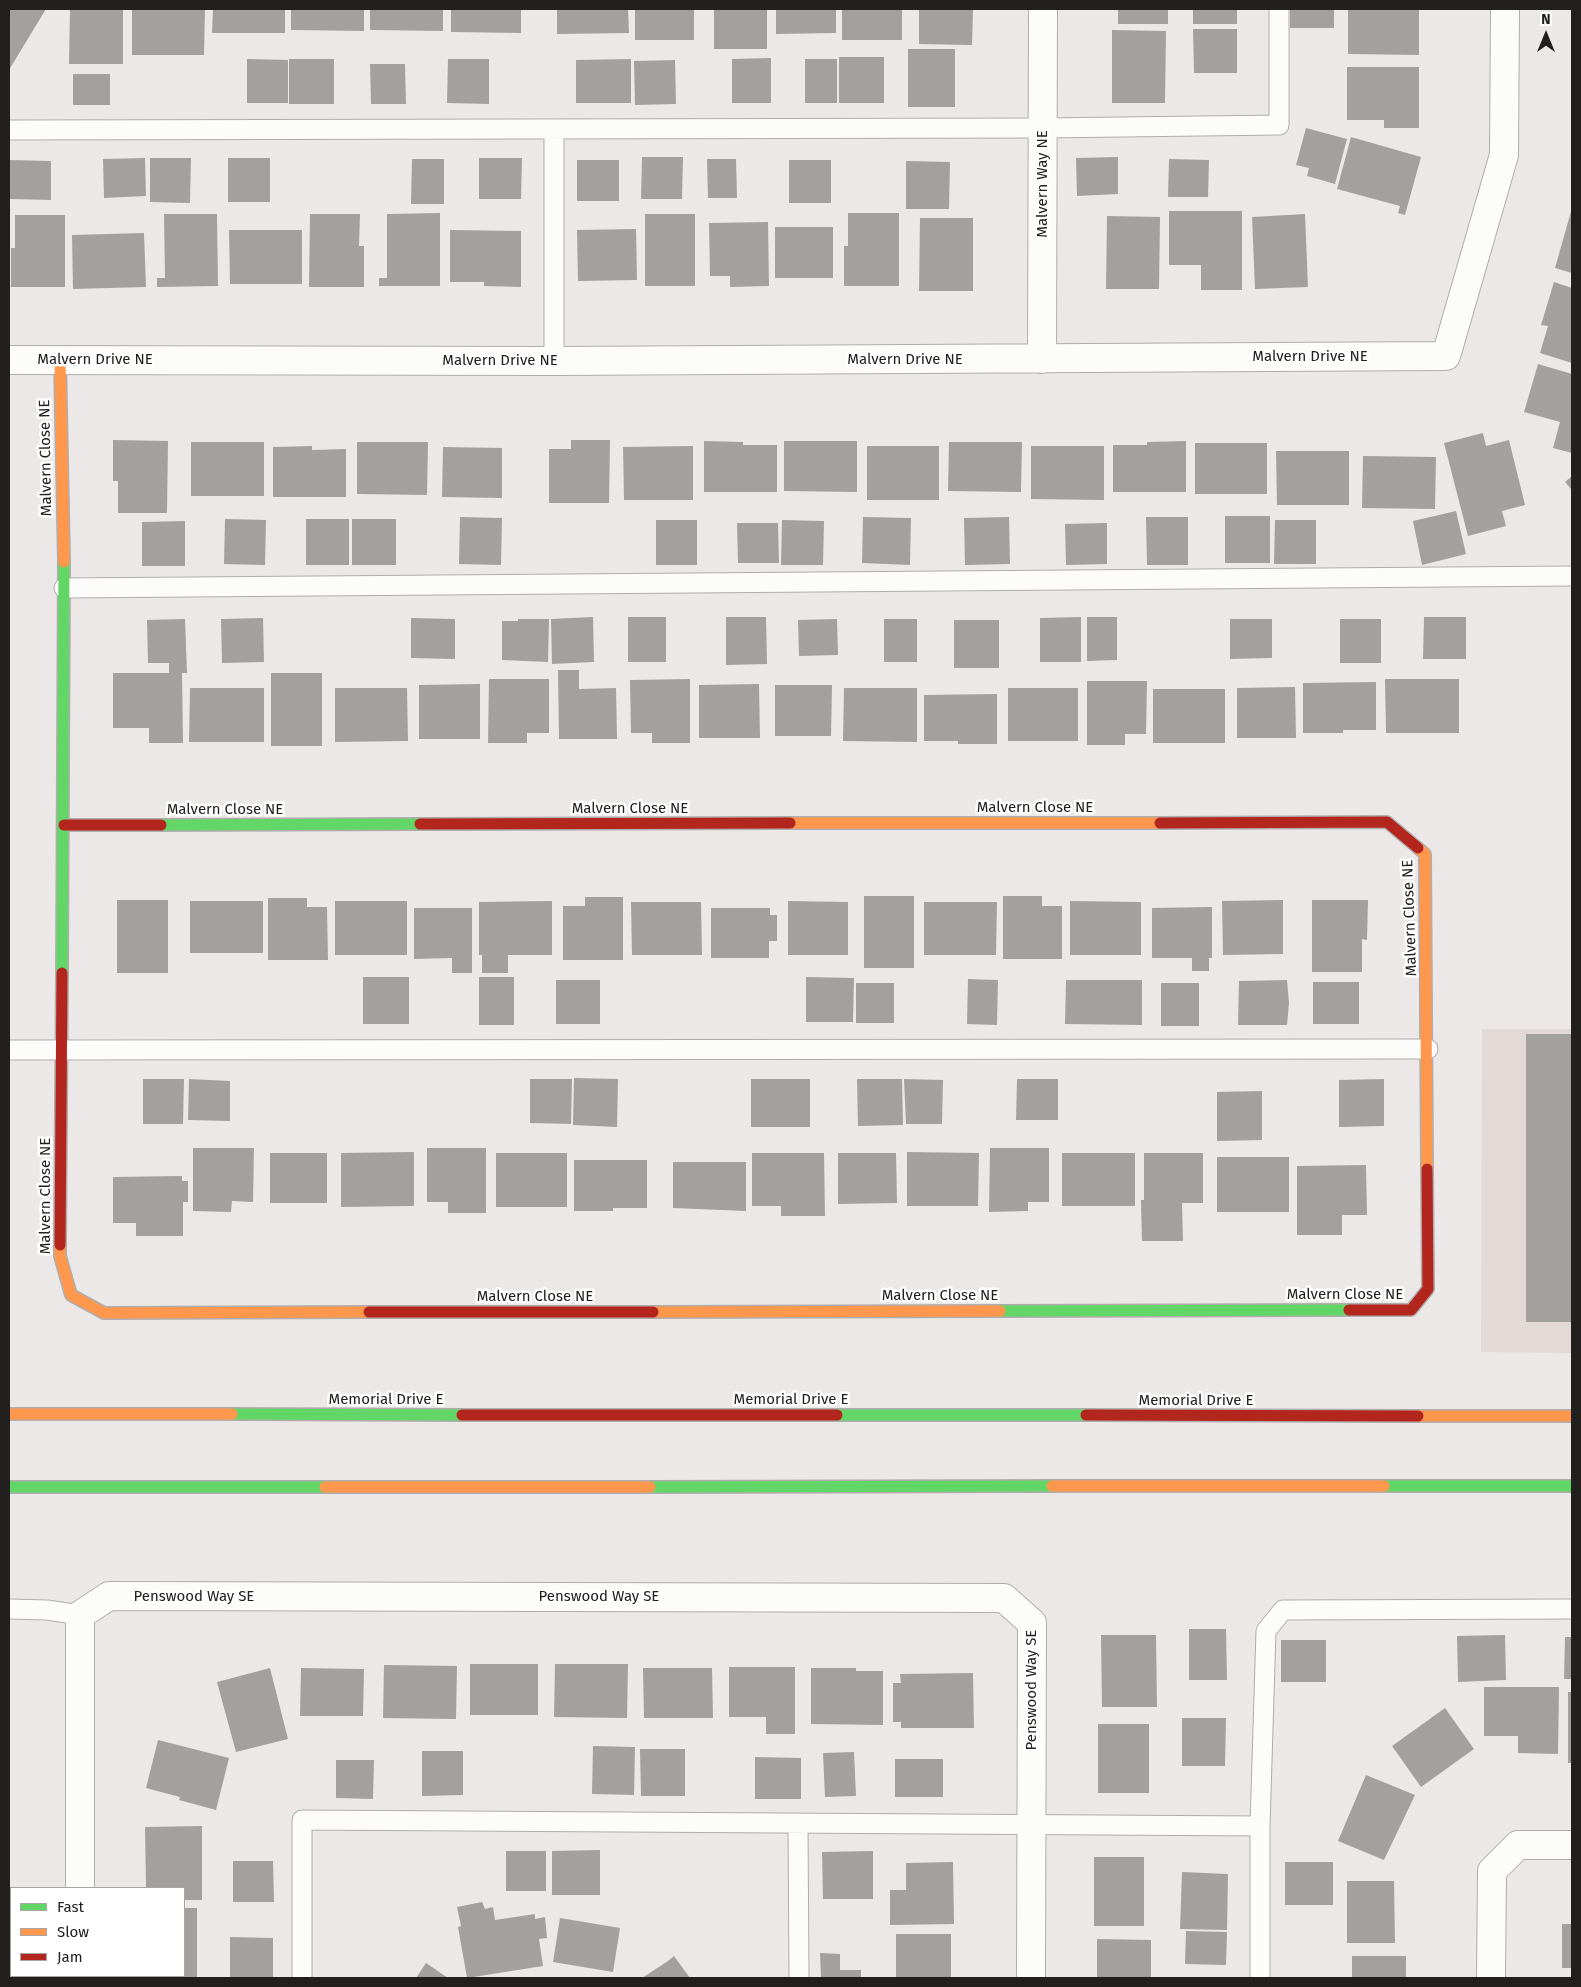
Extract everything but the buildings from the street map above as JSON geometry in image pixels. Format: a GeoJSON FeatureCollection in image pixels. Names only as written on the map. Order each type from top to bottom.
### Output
{"type":"FeatureCollection","features":[{"type":"Feature","properties":{"kind":"street","name":"Malvern Way NE"},"geometry":{"type":"LineString","coordinates":[[1042,360],[1043,9]]}},
{"type":"Feature","properties":{"kind":"street","name":"Malvern Drive NE"},"geometry":{"type":"LineString","coordinates":[[9,360],[1042,360],[1446,356],[1504,155],[1505,9]]}},
{"type":"Feature","properties":{"kind":"street","name":"Malvern Close NE"},"geometry":{"type":"LineString","coordinates":[[60,360],[64,588],[60,1256],[71,1295],[104,1313],[1411,1310],[1428,1289],[1428,1049],[1425,854],[1387,822],[64,825]]}},
{"type":"Feature","properties":{"kind":"street","name":"Memorial Drive E"},"geometry":{"type":"LineString","coordinates":[[9,1414],[1572,1416]]}},
{"type":"Feature","properties":{"kind":"street"},"geometry":{"type":"LineString","coordinates":[[9,1488],[1572,1486]]}},
{"type":"Feature","properties":{"kind":"street","name":"Penswood Way SE"},"geometry":{"type":"LineString","coordinates":[[80,1615],[108,1596],[1004,1598],[1032,1623],[1031,1978]]}},
{"type":"Feature","properties":{"kind":"street"},"geometry":{"type":"LineString","coordinates":[[80,1615],[80,1887]]}},
{"type":"Feature","properties":{"kind":"street"},"geometry":{"type":"LineString","coordinates":[[1491,1978],[1492,1871],[1518,1845],[1572,1845]]}},
{"type":"Feature","properties":{"kind":"lane"},"geometry":{"type":"LineString","coordinates":[[9,130],[1280,126],[1279,9]]}},
{"type":"Feature","properties":{"kind":"lane"},"geometry":{"type":"LineString","coordinates":[[554,129],[554,361]]}},
{"type":"Feature","properties":{"kind":"lane"},"geometry":{"type":"LineString","coordinates":[[64,588],[1572,576]]}},
{"type":"Feature","properties":{"kind":"lane"},"geometry":{"type":"LineString","coordinates":[[9,1050],[1428,1049]]}},
{"type":"Feature","properties":{"kind":"lane"},"geometry":{"type":"LineString","coordinates":[[9,1609],[47,1610],[80,1615]]}},
{"type":"Feature","properties":{"kind":"lane"},"geometry":{"type":"LineString","coordinates":[[1260,1978],[1260,1826],[1266,1631],[1283,1610],[1572,1609]]}},
{"type":"Feature","properties":{"kind":"lane"},"geometry":{"type":"LineString","coordinates":[[302,1978],[302,1820],[1260,1826]]}},
{"type":"Feature","properties":{"kind":"lane"},"geometry":{"type":"LineString","coordinates":[[798,1823],[799,1978]]}},
{"type":"Feature","properties":{"kind":"shaded area"},"geometry":{"type":"Polygon","coordinates":[[[1482,1029],[1572,1029],[1572,1353],[1481,1352],[1482,1029]]]}},
{"type":"Feature","properties":{"kind":"traffic: fast"},"geometry":{"type":"LineString","coordinates":[[62,973],[64,562]]}},
{"type":"Feature","properties":{"kind":"traffic: fast"},"geometry":{"type":"LineString","coordinates":[[161,825],[420,824]]}},
{"type":"Feature","properties":{"kind":"traffic: fast"},"geometry":{"type":"LineString","coordinates":[[1000,1311],[1349,1310]]}},
{"type":"Feature","properties":{"kind":"traffic: fast"},"geometry":{"type":"LineString","coordinates":[[232,1414],[462,1415]]}},
{"type":"Feature","properties":{"kind":"traffic: fast"},"geometry":{"type":"LineString","coordinates":[[837,1415],[1086,1415]]}},
{"type":"Feature","properties":{"kind":"traffic: fast"},"geometry":{"type":"LineString","coordinates":[[650,1487],[1052,1486]]}},
{"type":"Feature","properties":{"kind":"traffic: fast"},"geometry":{"type":"LineString","coordinates":[[1384,1486],[1572,1486]]}},
{"type":"Feature","properties":{"kind":"traffic: fast"},"geometry":{"type":"LineString","coordinates":[[9,1487],[325,1487]]}},
{"type":"Feature","properties":{"kind":"traffic: slow"},"geometry":{"type":"LineString","coordinates":[[60,360],[64,562]]}},
{"type":"Feature","properties":{"kind":"traffic: slow"},"geometry":{"type":"LineString","coordinates":[[790,823],[1160,823]]}},
{"type":"Feature","properties":{"kind":"traffic: slow"},"geometry":{"type":"LineString","coordinates":[[1418,848],[1425,854],[1427,1169]]}},
{"type":"Feature","properties":{"kind":"traffic: slow"},"geometry":{"type":"LineString","coordinates":[[60,1245],[60,1256],[71,1295],[104,1313],[369,1312]]}},
{"type":"Feature","properties":{"kind":"traffic: slow"},"geometry":{"type":"LineString","coordinates":[[653,1312],[1000,1311]]}},
{"type":"Feature","properties":{"kind":"traffic: slow"},"geometry":{"type":"LineString","coordinates":[[9,1414],[232,1414]]}},
{"type":"Feature","properties":{"kind":"traffic: slow"},"geometry":{"type":"LineString","coordinates":[[1418,1416],[1572,1416]]}},
{"type":"Feature","properties":{"kind":"traffic: slow"},"geometry":{"type":"LineString","coordinates":[[1052,1486],[1384,1486]]}},
{"type":"Feature","properties":{"kind":"traffic: slow"},"geometry":{"type":"LineString","coordinates":[[325,1487],[650,1487]]}},
{"type":"Feature","properties":{"kind":"traffic: jam"},"geometry":{"type":"LineString","coordinates":[[1160,823],[1387,822],[1418,848]]}},
{"type":"Feature","properties":{"kind":"traffic: jam"},"geometry":{"type":"LineString","coordinates":[[420,824],[790,823]]}},
{"type":"Feature","properties":{"kind":"traffic: jam"},"geometry":{"type":"LineString","coordinates":[[64,825],[161,825]]}},
{"type":"Feature","properties":{"kind":"traffic: jam"},"geometry":{"type":"LineString","coordinates":[[60,1245],[62,973]]}},
{"type":"Feature","properties":{"kind":"traffic: jam"},"geometry":{"type":"LineString","coordinates":[[1349,1310],[1411,1310],[1428,1289],[1427,1169]]}},
{"type":"Feature","properties":{"kind":"traffic: jam"},"geometry":{"type":"LineString","coordinates":[[369,1312],[653,1312]]}},
{"type":"Feature","properties":{"kind":"traffic: jam"},"geometry":{"type":"LineString","coordinates":[[462,1415],[837,1415]]}},
{"type":"Feature","properties":{"kind":"traffic: jam"},"geometry":{"type":"LineString","coordinates":[[1086,1415],[1418,1416]]}}]}
